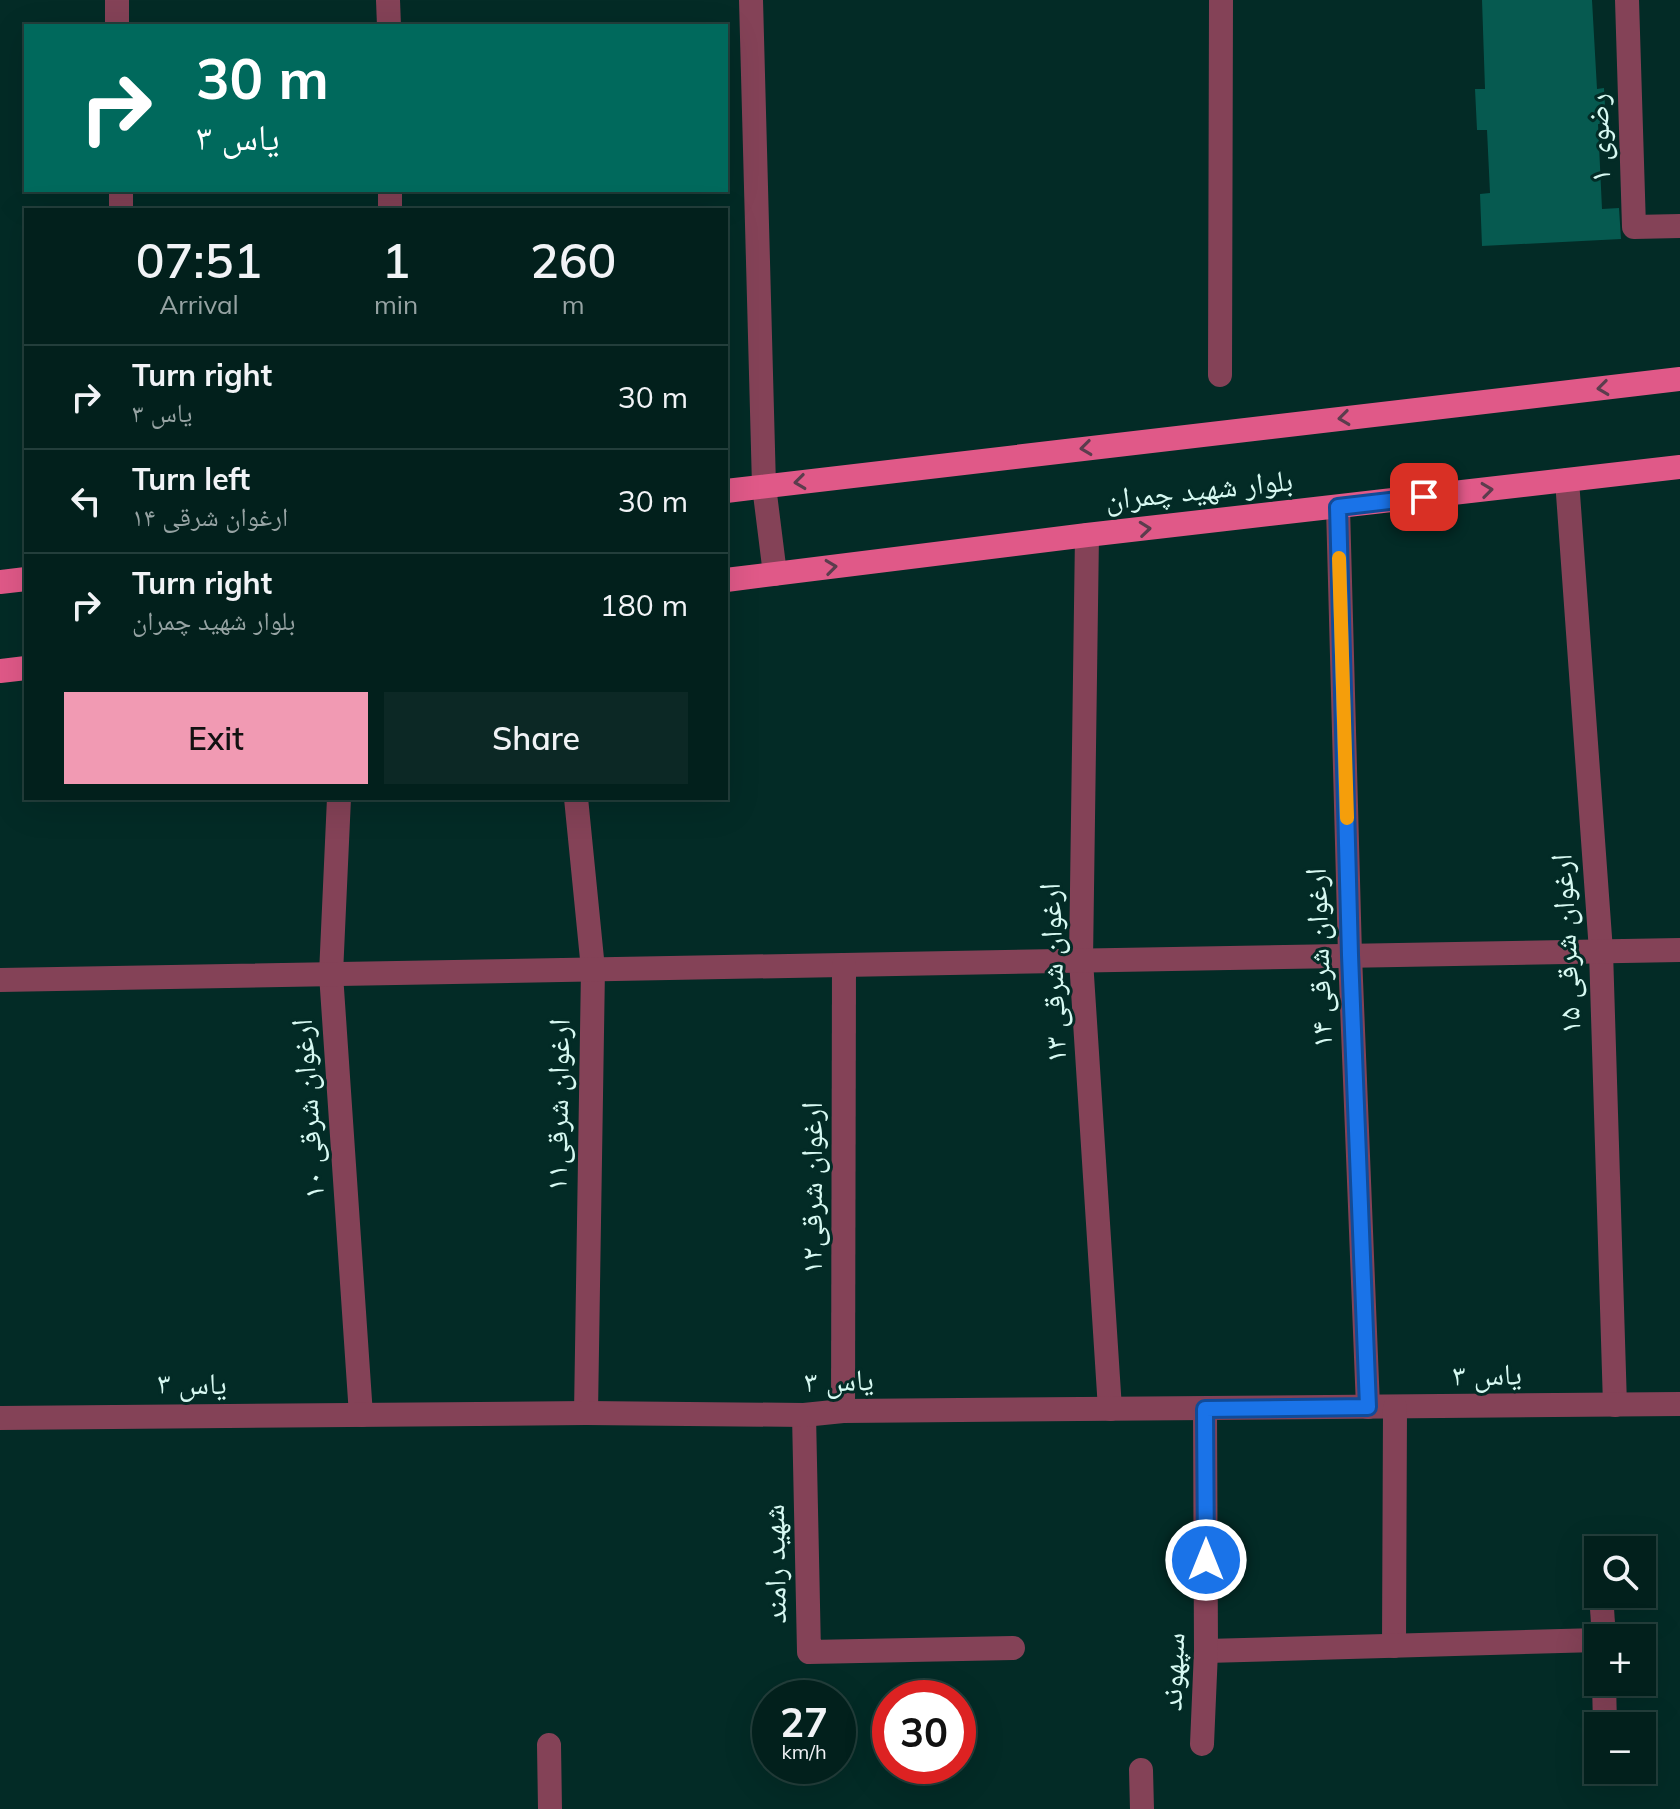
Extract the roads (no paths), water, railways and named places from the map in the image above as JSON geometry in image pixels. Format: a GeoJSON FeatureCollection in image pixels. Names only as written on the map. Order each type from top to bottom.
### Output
{"type":"FeatureCollection","features":[{"type":"Feature","properties":{"kind":"main road","name":"بلوار شهید چمران"},"geometry":{"type":"LineString","coordinates":[[728,491],[1680,379]]}},
{"type":"Feature","properties":{"kind":"main road","name":"بلوار شهید چمران"},"geometry":{"type":"LineString","coordinates":[[728,580],[1680,467]]}},
{"type":"Feature","properties":{"kind":"main road"},"geometry":{"type":"LineString","coordinates":[[0,582],[24,579]]}},
{"type":"Feature","properties":{"kind":"main road"},"geometry":{"type":"LineString","coordinates":[[0,671],[24,668]]}},
{"type":"Feature","properties":{"kind":"street"},"geometry":{"type":"LineString","coordinates":[[117,0],[117,24]]}},
{"type":"Feature","properties":{"kind":"street"},"geometry":{"type":"LineString","coordinates":[[388,0],[389,24]]}},
{"type":"Feature","properties":{"kind":"street"},"geometry":{"type":"LineString","coordinates":[[751,0],[764,486],[775,574]]}},
{"type":"Feature","properties":{"kind":"street"},"geometry":{"type":"LineString","coordinates":[[1220,375],[1221,0]]}},
{"type":"Feature","properties":{"kind":"street","name":"رضوی ۱"},"geometry":{"type":"LineString","coordinates":[[1627,0],[1634,227],[1680,226]]}},
{"type":"Feature","properties":{"kind":"street","name":"ارغوان شرقی ۱۵"},"geometry":{"type":"LineString","coordinates":[[1567,480],[1601,951],[1615,1405]]}},
{"type":"Feature","properties":{"kind":"street","name":"ارغوان شرقی ۱۴"},"geometry":{"type":"LineString","coordinates":[[1338,507],[1350,955],[1368,1407]]}},
{"type":"Feature","properties":{"kind":"street","name":"ارغوان شرقی ۱۳"},"geometry":{"type":"LineString","coordinates":[[1087,535],[1081,960],[1110,1409]]}},
{"type":"Feature","properties":{"kind":"street","name":"ارغوان شرقی ۱۰"},"geometry":{"type":"LineString","coordinates":[[339,800],[331,974],[361,1415]]}},
{"type":"Feature","properties":{"kind":"street","name":"ارغوان شرقی۱۱"},"geometry":{"type":"LineString","coordinates":[[576,800],[593,969],[586,1413]]}},
{"type":"Feature","properties":{"kind":"street"},"geometry":{"type":"LineString","coordinates":[[0,980],[1680,950]]}},
{"type":"Feature","properties":{"kind":"street","name":"ارغوان شرقی۱۲"},"geometry":{"type":"LineString","coordinates":[[843,1411],[844,965]]}},
{"type":"Feature","properties":{"kind":"street","name":"یاس ۳"},"geometry":{"type":"LineString","coordinates":[[0,1418],[586,1413],[804,1415],[843,1411],[1680,1404]]}},
{"type":"Feature","properties":{"kind":"street"},"geometry":{"type":"LineString","coordinates":[[1394,1646],[1395,1408]]}},
{"type":"Feature","properties":{"kind":"street","name":"سپهوند"},"geometry":{"type":"LineString","coordinates":[[1202,1744],[1206,1651],[1205,1409]]}},
{"type":"Feature","properties":{"kind":"street","name":"شهید رامند"},"geometry":{"type":"LineString","coordinates":[[804,1415],[809,1652],[1013,1648]]}},
{"type":"Feature","properties":{"kind":"street"},"geometry":{"type":"LineString","coordinates":[[1206,1651],[1584,1640]]}},
{"type":"Feature","properties":{"kind":"street"},"geometry":{"type":"LineString","coordinates":[[549,1745],[550,1809]]}},
{"type":"Feature","properties":{"kind":"street"},"geometry":{"type":"LineString","coordinates":[[1141,1770],[1142,1809]]}}]}
